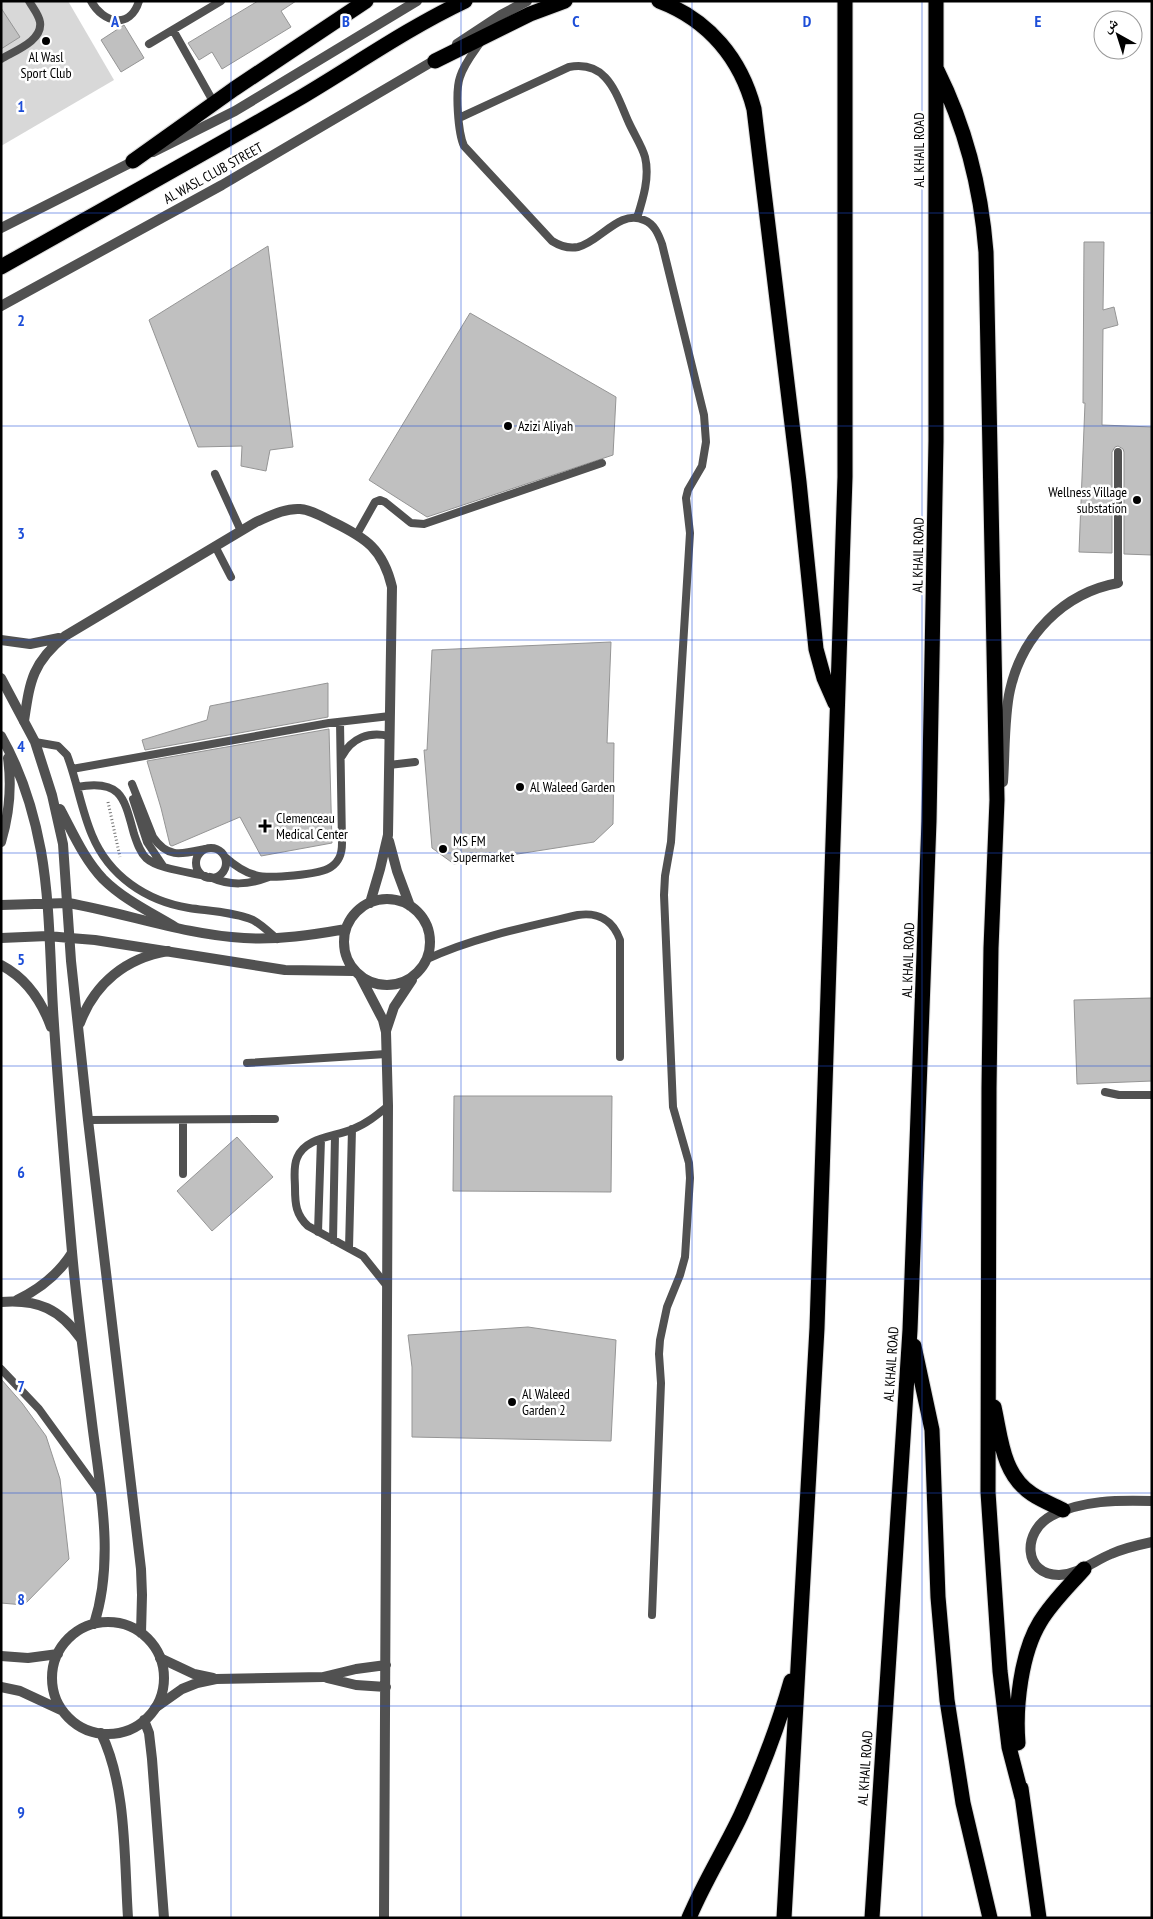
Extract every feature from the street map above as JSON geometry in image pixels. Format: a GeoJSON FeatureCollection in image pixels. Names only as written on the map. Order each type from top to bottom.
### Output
{"type":"FeatureCollection","features":[{"type":"Feature","properties":{"kind":"highway"},"geometry":{"type":"LineString","coordinates":[[133,161],[214,103],[366,1]]}},
{"type":"Feature","properties":{"kind":"highway"},"geometry":{"type":"LineString","coordinates":[[1,267],[297,99],[350,68],[398,36],[465,1]]}},
{"type":"Feature","properties":{"kind":"highway"},"geometry":{"type":"LineString","coordinates":[[435,61],[530,14],[565,1]]}},
{"type":"Feature","properties":{"kind":"highway"},"geometry":{"type":"LineString","coordinates":[[659,1],[684,12],[699,22],[725,47],[744,77],[754,110],[796,462],[816,649],[824,678],[837,706]]}},
{"type":"Feature","properties":{"kind":"highway"},"geometry":{"type":"LineString","coordinates":[[784,1918],[817,1328],[845,477],[845,1]]}},
{"type":"Feature","properties":{"kind":"highway","name":"AL KHAIL ROAD"},"geometry":{"type":"LineString","coordinates":[[872,1918],[910,1330],[929,821],[936,441],[936,1]]}},
{"type":"Feature","properties":{"kind":"highway"},"geometry":{"type":"LineString","coordinates":[[935,66],[948,91],[967,143],[980,197],[986,252],[997,800],[991,948],[989,1088],[988,1492],[994,1603],[1009,1741],[1022,1797],[1039,1918]]}},
{"type":"Feature","properties":{"kind":"highway"},"geometry":{"type":"LineString","coordinates":[[910,1330],[932,1430],[938,1597],[952,1735],[963,1803],[990,1918]]}},
{"type":"Feature","properties":{"kind":"highway"},"geometry":{"type":"LineString","coordinates":[[988,1392],[994,1408],[1004,1456],[1012,1474],[1033,1495],[1063,1510]]}},
{"type":"Feature","properties":{"kind":"highway"},"geometry":{"type":"LineString","coordinates":[[1022,1797],[1017,1725],[1018,1698],[1029,1648],[1039,1624],[1056,1600],[1084,1569]]}},
{"type":"Feature","properties":{"kind":"highway"},"geometry":{"type":"LineString","coordinates":[[689,1918],[760,1773],[780,1716],[799,1648]]}},
{"type":"Feature","properties":{"kind":"street"},"geometry":{"type":"LineString","coordinates":[[1,228],[133,161],[175,143],[235,111],[417,1]]}},
{"type":"Feature","properties":{"kind":"street","name":"AL WASL CLUB STREET"},"geometry":{"type":"LineString","coordinates":[[3,306],[222,185],[435,61],[481,28],[527,1]]}},
{"type":"Feature","properties":{"kind":"street"},"geometry":{"type":"LineString","coordinates":[[24,720],[31,680],[39,663],[50,648],[65,636],[240,531],[271,515],[286,510],[301,509],[317,514],[357,534],[381,556],[388,571],[392,587],[388,835],[370,903]]}},
{"type":"Feature","properties":{"kind":"street"},"geometry":{"type":"LineString","coordinates":[[997,800],[1002,794],[1010,692],[1021,657],[1038,630],[1061,608],[1088,592],[1102,586],[1118,583]]}},
{"type":"Feature","properties":{"kind":"street"},"geometry":{"type":"LineString","coordinates":[[1,640],[30,644],[65,636]]}},
{"type":"Feature","properties":{"kind":"street"},"geometry":{"type":"LineString","coordinates":[[1,678],[35,742],[52,795],[63,844],[78,1027],[88,1120],[141,1569],[141,1633]]}},
{"type":"Feature","properties":{"kind":"street"},"geometry":{"type":"LineString","coordinates":[[1,842],[9,807],[10,786],[4,741]]}},
{"type":"Feature","properties":{"kind":"street"},"geometry":{"type":"LineString","coordinates":[[4,741],[26,794],[35,822],[41,851],[47,902],[55,1040],[72,1253],[105,1550],[105,1576],[99,1609],[94,1624]]}},
{"type":"Feature","properties":{"kind":"street"},"geometry":{"type":"LineString","coordinates":[[52,795],[90,862],[103,878],[134,903],[175,927]]}},
{"type":"Feature","properties":{"kind":"street"},"geometry":{"type":"LineString","coordinates":[[388,835],[397,871],[410,906]]}},
{"type":"Feature","properties":{"kind":"street"},"geometry":{"type":"LineString","coordinates":[[384,1918],[388,1106],[386,1032],[379,1009],[349,963],[344,946],[346,929],[355,913],[370,903],[390,899],[410,906],[421,916],[430,934],[430,943],[427,959],[394,1007],[386,1032]]}},
{"type":"Feature","properties":{"kind":"street"},"geometry":{"type":"LineString","coordinates":[[1,905],[47,902],[68,903],[208,934],[243,938],[312,935],[346,929]]}},
{"type":"Feature","properties":{"kind":"street"},"geometry":{"type":"LineString","coordinates":[[1,938],[48,936],[70,938],[168,951],[284,970],[357,973],[377,985],[387,986],[406,981],[414,976]]}},
{"type":"Feature","properties":{"kind":"street"},"geometry":{"type":"LineString","coordinates":[[78,1027],[91,999],[112,976],[138,959],[168,951]]}},
{"type":"Feature","properties":{"kind":"street"},"geometry":{"type":"LineString","coordinates":[[1,965],[20,978],[39,1000],[46,1013],[55,1040]]}},
{"type":"Feature","properties":{"kind":"street"},"geometry":{"type":"LineString","coordinates":[[16,1301],[48,1282],[64,1266],[72,1253]]}},
{"type":"Feature","properties":{"kind":"street"},"geometry":{"type":"LineString","coordinates":[[1,1302],[29,1302],[54,1311],[64,1319],[81,1339]]}},
{"type":"Feature","properties":{"kind":"street"},"geometry":{"type":"LineString","coordinates":[[1152,1501],[1127,1500],[1104,1502],[1063,1510],[1043,1521],[1032,1533],[1030,1541],[1031,1556],[1035,1563],[1048,1573],[1064,1574],[1084,1569],[1110,1554],[1135,1545],[1152,1542]]}},
{"type":"Feature","properties":{"kind":"street"},"geometry":{"type":"LineString","coordinates":[[63,1712],[56,1698],[52,1683],[53,1668],[58,1654],[67,1640],[79,1630],[106,1622],[118,1623],[141,1633],[156,1648],[164,1670],[164,1683],[161,1696],[155,1708]]}},
{"type":"Feature","properties":{"kind":"street"},"geometry":{"type":"LineString","coordinates":[[1,1656],[28,1658],[58,1654]]}},
{"type":"Feature","properties":{"kind":"street"},"geometry":{"type":"LineString","coordinates":[[160,1658],[194,1674],[216,1679]]}},
{"type":"Feature","properties":{"kind":"street"},"geometry":{"type":"LineString","coordinates":[[1,1686],[27,1694],[63,1712],[76,1724],[92,1732],[116,1733],[131,1729],[144,1720],[155,1708],[182,1689],[197,1683],[216,1679],[323,1677],[356,1669],[386,1665]]}},
{"type":"Feature","properties":{"kind":"street"},"geometry":{"type":"LineString","coordinates":[[323,1677],[356,1684],[386,1687]]}},
{"type":"Feature","properties":{"kind":"street"},"geometry":{"type":"LineString","coordinates":[[144,1720],[152,1759],[164,1918]]}},
{"type":"Feature","properties":{"kind":"street"},"geometry":{"type":"LineString","coordinates":[[101,1733],[109,1750],[119,1785],[128,1918]]}},
{"type":"Feature","properties":{"kind":"lane"},"geometry":{"type":"LineString","coordinates":[[1,59],[29,42],[38,34],[40,22],[29,1]]}},
{"type":"Feature","properties":{"kind":"lane"},"geometry":{"type":"LineString","coordinates":[[91,1],[102,16],[110,20],[128,17],[135,11],[140,2]]}},
{"type":"Feature","properties":{"kind":"lane"},"geometry":{"type":"LineString","coordinates":[[149,44],[221,1]]}},
{"type":"Feature","properties":{"kind":"lane"},"geometry":{"type":"LineString","coordinates":[[173,30],[214,103]]}},
{"type":"Feature","properties":{"kind":"lane"},"geometry":{"type":"LineString","coordinates":[[484,37],[470,57],[460,77],[458,88],[460,138],[470,153],[552,241],[558,245],[565,247],[585,245],[622,221],[630,218],[637,218],[651,224],[662,244],[704,415],[706,442],[702,466],[688,490],[686,498],[689,543],[671,842],[664,885],[673,1107],[689,1163],[690,1178],[685,1257],[667,1308],[658,1354],[661,1383],[652,1615]]}},
{"type":"Feature","properties":{"kind":"lane"},"geometry":{"type":"LineString","coordinates":[[459,118],[569,67],[585,66],[600,72],[611,83],[645,158],[645,188],[637,218]]}},
{"type":"Feature","properties":{"kind":"lane"},"geometry":{"type":"LineString","coordinates":[[1118,452],[1118,583]]}},
{"type":"Feature","properties":{"kind":"lane"},"geometry":{"type":"LineString","coordinates":[[357,534],[375,502],[380,500],[411,523],[424,524],[602,464]]}},
{"type":"Feature","properties":{"kind":"lane"},"geometry":{"type":"LineString","coordinates":[[215,474],[240,531]]}},
{"type":"Feature","properties":{"kind":"lane"},"geometry":{"type":"LineString","coordinates":[[215,546],[231,577]]}},
{"type":"Feature","properties":{"kind":"lane"},"geometry":{"type":"LineString","coordinates":[[72,769],[340,722],[390,716]]}},
{"type":"Feature","properties":{"kind":"lane"},"geometry":{"type":"LineString","coordinates":[[163,866],[147,842],[131,786],[158,845],[174,854],[216,849],[244,870],[255,875],[269,877],[326,871],[339,860],[342,843],[340,722]]}},
{"type":"Feature","properties":{"kind":"lane"},"geometry":{"type":"LineString","coordinates":[[341,757],[346,749],[362,737],[377,734],[389,736]]}},
{"type":"Feature","properties":{"kind":"lane"},"geometry":{"type":"LineString","coordinates":[[35,742],[52,744],[63,750],[67,755],[92,836],[103,857],[118,875],[137,890],[158,900],[180,907],[244,917],[260,925],[277,938]]}},
{"type":"Feature","properties":{"kind":"lane"},"geometry":{"type":"LineString","coordinates":[[388,765],[415,762]]}},
{"type":"Feature","properties":{"kind":"lane"},"geometry":{"type":"LineString","coordinates":[[77,787],[94,784],[105,785],[114,790],[123,799],[140,850],[154,863],[229,884],[258,882],[269,877]]}},
{"type":"Feature","properties":{"kind":"lane"},"geometry":{"type":"LineString","coordinates":[[205,849],[200,852],[196,862],[200,873],[208,877],[221,873],[224,868],[225,857]]}},
{"type":"Feature","properties":{"kind":"lane"},"geometry":{"type":"LineString","coordinates":[[427,959],[461,944],[489,936],[578,915],[599,916],[613,926],[620,940],[620,1058]]}},
{"type":"Feature","properties":{"kind":"lane"},"geometry":{"type":"LineString","coordinates":[[247,1063],[386,1054]]}},
{"type":"Feature","properties":{"kind":"lane"},"geometry":{"type":"LineString","coordinates":[[1105,1092],[1119,1095],[1152,1095]]}},
{"type":"Feature","properties":{"kind":"lane"},"geometry":{"type":"LineString","coordinates":[[387,1286],[363,1256],[308,1226],[297,1213],[294,1204],[296,1159],[305,1147],[365,1123],[388,1106]]}},
{"type":"Feature","properties":{"kind":"lane"},"geometry":{"type":"LineString","coordinates":[[88,1120],[275,1119]]}},
{"type":"Feature","properties":{"kind":"lane"},"geometry":{"type":"LineString","coordinates":[[183,1120],[183,1174]]}},
{"type":"Feature","properties":{"kind":"lane"},"geometry":{"type":"LineString","coordinates":[[349,1248],[352,1129]]}},
{"type":"Feature","properties":{"kind":"lane"},"geometry":{"type":"LineString","coordinates":[[333,1240],[335,1135]]}},
{"type":"Feature","properties":{"kind":"lane"},"geometry":{"type":"LineString","coordinates":[[318,1232],[321,1139]]}},
{"type":"Feature","properties":{"kind":"lane"},"geometry":{"type":"LineString","coordinates":[[1,1369],[39,1409],[100,1493]]}},
{"type":"Feature","properties":{"kind":"path"},"geometry":{"type":"LineString","coordinates":[[105,785],[120,859],[110,865]]}},
{"type":"Feature","properties":{"kind":"shaded area","name":"Al Wasl Sport Club"},"geometry":{"type":"Polygon","coordinates":[[[1,1],[68,1],[114,80],[1,146],[1,1]]]}},
{"type":"Feature","properties":{"kind":"building"},"geometry":{"type":"Polygon","coordinates":[[[258,1],[296,1],[281,11],[291,27],[222,69],[212,52],[199,60],[188,43],[258,1]]]}},
{"type":"Feature","properties":{"kind":"building"},"geometry":{"type":"Polygon","coordinates":[[[1,8],[20,37],[1,49],[1,8]]]}},
{"type":"Feature","properties":{"kind":"building"},"geometry":{"type":"Polygon","coordinates":[[[124,25],[144,58],[121,72],[101,40],[124,25]]]}},
{"type":"Feature","properties":{"kind":"building","name":"Wellness Village substation"},"geometry":{"type":"Polygon","coordinates":[[[1084,242],[1104,242],[1103,310],[1114,307],[1118,325],[1103,329],[1102,425],[1152,427],[1152,555],[1124,554],[1124,452],[1118,446],[1112,452],[1112,553],[1079,552],[1085,403],[1083,403],[1084,242]]]}},
{"type":"Feature","properties":{"kind":"building"},"geometry":{"type":"Polygon","coordinates":[[[268,246],[293,447],[270,450],[266,471],[241,466],[242,446],[198,447],[149,320],[268,246]]]}},
{"type":"Feature","properties":{"kind":"building","name":"Azizi Aliyah"},"geometry":{"type":"Polygon","coordinates":[[[470,313],[616,397],[613,455],[427,517],[369,480],[470,313]]]}},
{"type":"Feature","properties":{"kind":"building"},"geometry":{"type":"Polygon","coordinates":[[[611,642],[607,743],[614,743],[613,824],[594,842],[454,864],[432,848],[424,750],[427,750],[432,650],[611,642]]]}},
{"type":"Feature","properties":{"kind":"building"},"geometry":{"type":"Polygon","coordinates":[[[328,683],[328,717],[145,750],[142,740],[207,720],[210,706],[328,683]]]}},
{"type":"Feature","properties":{"kind":"building"},"geometry":{"type":"Polygon","coordinates":[[[329,729],[332,843],[261,856],[240,817],[172,846],[170,845],[147,761],[329,729]]]}},
{"type":"Feature","properties":{"kind":"building"},"geometry":{"type":"Polygon","coordinates":[[[1152,998],[1152,1081],[1077,1084],[1074,1000],[1152,998]]]}},
{"type":"Feature","properties":{"kind":"building"},"geometry":{"type":"Polygon","coordinates":[[[454,1096],[612,1096],[611,1192],[453,1191],[454,1096]]]}},
{"type":"Feature","properties":{"kind":"building"},"geometry":{"type":"Polygon","coordinates":[[[237,1137],[273,1177],[212,1231],[177,1191],[237,1137]]]}},
{"type":"Feature","properties":{"kind":"building","name":"Al Waleed Garden 2"},"geometry":{"type":"Polygon","coordinates":[[[528,1327],[616,1340],[611,1441],[412,1437],[412,1367],[408,1335],[528,1327]]]}},
{"type":"Feature","properties":{"kind":"building"},"geometry":{"type":"Polygon","coordinates":[[[1,1379],[22,1403],[46,1436],[60,1479],[69,1559],[24,1605],[1,1603],[1,1379]]]}},
{"type":"Feature","properties":{"kind":"place","name":"Al Wasl Sport Club"},"geometry":{"type":"Point","coordinates":[46,41]}},
{"type":"Feature","properties":{"kind":"place","name":"Azizi Aliyah"},"geometry":{"type":"Point","coordinates":[508,426]}},
{"type":"Feature","properties":{"kind":"place","name":"Wellness Village substation"},"geometry":{"type":"Point","coordinates":[1137,500]}},
{"type":"Feature","properties":{"kind":"place","name":"Al Waleed Garden"},"geometry":{"type":"Point","coordinates":[520,787]}},
{"type":"Feature","properties":{"kind":"place","name":"Clemenceau Medical Center"},"geometry":{"type":"Point","coordinates":[265,826]}},
{"type":"Feature","properties":{"kind":"place","name":"MS FM Supermarket"},"geometry":{"type":"Point","coordinates":[443,849]}},
{"type":"Feature","properties":{"kind":"place","name":"Al Waleed Garden 2"},"geometry":{"type":"Point","coordinates":[512,1402]}}]}
